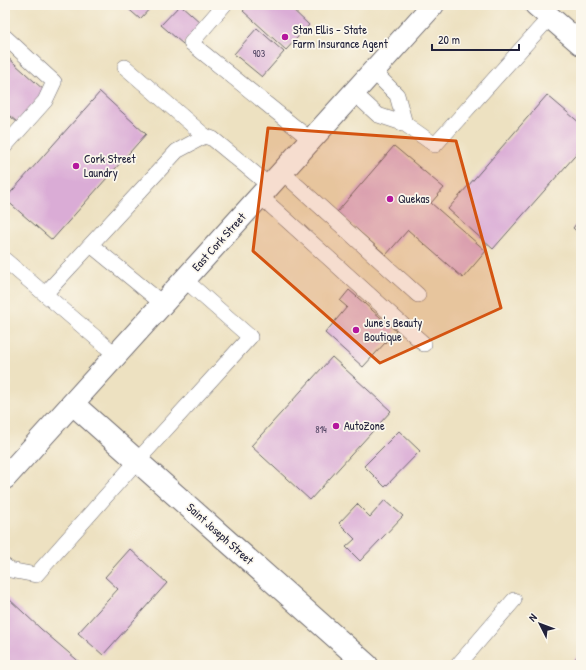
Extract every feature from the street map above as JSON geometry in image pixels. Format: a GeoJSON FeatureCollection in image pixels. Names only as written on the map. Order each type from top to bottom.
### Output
{"type":"FeatureCollection","features":[{"type":"Feature","properties":{"kind":"street","name":"East Cork Street"},"geometry":{"type":"LineString","coordinates":[[5,478],[433,5]]}},
{"type":"Feature","properties":{"kind":"street"},"geometry":{"type":"LineString","coordinates":[[543,11],[581,44]]}},
{"type":"Feature","properties":{"kind":"street","name":"Saint Joseph Street"},"geometry":{"type":"LineString","coordinates":[[73,404],[367,665]]}},
{"type":"Feature","properties":{"kind":"lane"},"geometry":{"type":"LineString","coordinates":[[224,5],[191,43],[311,140]]}},
{"type":"Feature","properties":{"kind":"lane"},"geometry":{"type":"LineString","coordinates":[[354,93],[378,115],[405,124],[435,145],[543,11]]}},
{"type":"Feature","properties":{"kind":"lane"},"geometry":{"type":"LineString","coordinates":[[5,37],[54,82],[45,101],[6,142]]}},
{"type":"Feature","properties":{"kind":"lane"},"geometry":{"type":"LineString","coordinates":[[125,67],[205,136],[213,139],[271,185],[418,295]]}},
{"type":"Feature","properties":{"kind":"lane"},"geometry":{"type":"LineString","coordinates":[[374,71],[397,95],[405,124]]}},
{"type":"Feature","properties":{"kind":"lane"},"geometry":{"type":"LineString","coordinates":[[45,294],[177,151],[205,136]]}},
{"type":"Feature","properties":{"kind":"lane"},"geometry":{"type":"LineString","coordinates":[[271,185],[424,344]]}},
{"type":"Feature","properties":{"kind":"lane"},"geometry":{"type":"LineString","coordinates":[[91,245],[163,304]]}},
{"type":"Feature","properties":{"kind":"lane"},"geometry":{"type":"LineString","coordinates":[[5,260],[116,355]]}},
{"type":"Feature","properties":{"kind":"lane"},"geometry":{"type":"LineString","coordinates":[[5,566],[10,570],[36,575],[250,337],[185,280]]}},
{"type":"Feature","properties":{"kind":"lane"},"geometry":{"type":"LineString","coordinates":[[458,665],[514,600]]}},
{"type":"Feature","properties":{"kind":"highlighted area"},"geometry":{"type":"Polygon","coordinates":[[[268,128],[456,141],[501,308],[380,363],[253,251],[268,128]]]}},
{"type":"Feature","properties":{"kind":"building"},"geometry":{"type":"Polygon","coordinates":[[[124,5],[153,5],[140,19],[124,5]]]}},
{"type":"Feature","properties":{"kind":"building"},"geometry":{"type":"Polygon","coordinates":[[[180,5],[201,23],[183,44],[161,25],[180,5]]]}},
{"type":"Feature","properties":{"kind":"building","name":"Stan Ellis - State Farm Insurance Agent"},"geometry":{"type":"Polygon","coordinates":[[[249,5],[288,5],[309,25],[286,50],[243,11],[249,5]]]}},
{"type":"Feature","properties":{"kind":"building"},"geometry":{"type":"Polygon","coordinates":[[[257,28],[284,52],[262,77],[234,54],[257,28]]]}},
{"type":"Feature","properties":{"kind":"building"},"geometry":{"type":"Polygon","coordinates":[[[5,55],[45,91],[17,122],[5,112],[5,55]]]}},
{"type":"Feature","properties":{"kind":"building","name":"Cork Street Laundry"},"geometry":{"type":"Polygon","coordinates":[[[100,92],[146,134],[52,240],[5,199],[100,92]]]}},
{"type":"Feature","properties":{"kind":"building"},"geometry":{"type":"Polygon","coordinates":[[[547,95],[581,124],[581,149],[493,249],[448,209],[547,95]]]}},
{"type":"Feature","properties":{"kind":"building"},"geometry":{"type":"Polygon","coordinates":[[[394,146],[444,188],[431,203],[486,251],[463,278],[408,230],[386,255],[337,212],[394,146]]]}},
{"type":"Feature","properties":{"kind":"building"},"geometry":{"type":"Polygon","coordinates":[[[581,218],[581,235],[573,228],[581,218]]]}},
{"type":"Feature","properties":{"kind":"building"},"geometry":{"type":"Polygon","coordinates":[[[349,290],[396,331],[363,367],[325,333],[347,307],[340,301],[349,290]]]}},
{"type":"Feature","properties":{"kind":"building"},"geometry":{"type":"Polygon","coordinates":[[[332,357],[391,411],[310,500],[251,446],[332,357]]]}},
{"type":"Feature","properties":{"kind":"building"},"geometry":{"type":"Polygon","coordinates":[[[399,431],[420,451],[385,487],[364,466],[399,431]]]}},
{"type":"Feature","properties":{"kind":"building"},"geometry":{"type":"Polygon","coordinates":[[[385,500],[403,516],[360,561],[346,547],[355,539],[339,523],[357,504],[370,517],[385,500]]]}},
{"type":"Feature","properties":{"kind":"building"},"geometry":{"type":"Polygon","coordinates":[[[130,549],[167,583],[103,655],[78,633],[118,589],[105,577],[130,549]]]}},
{"type":"Feature","properties":{"kind":"building"},"geometry":{"type":"Polygon","coordinates":[[[8,598],[83,665],[5,665],[5,601],[8,598]]]}},
{"type":"Feature","properties":{"kind":"building"},"geometry":{"type":"Polygon","coordinates":[[[581,652],[581,665],[570,665],[581,652]]]}},
{"type":"Feature","properties":{"kind":"place","name":"Stan Ellis - State Farm Insurance Agent"},"geometry":{"type":"Point","coordinates":[285,37]}},
{"type":"Feature","properties":{"kind":"place","name":"Cork Street Laundry"},"geometry":{"type":"Point","coordinates":[76,166]}},
{"type":"Feature","properties":{"kind":"place","name":"Quekas"},"geometry":{"type":"Point","coordinates":[390,199]}},
{"type":"Feature","properties":{"kind":"place","name":"June's Beauty Boutique"},"geometry":{"type":"Point","coordinates":[356,330]}},
{"type":"Feature","properties":{"kind":"place","name":"AutoZone"},"geometry":{"type":"Point","coordinates":[336,426]}}]}
